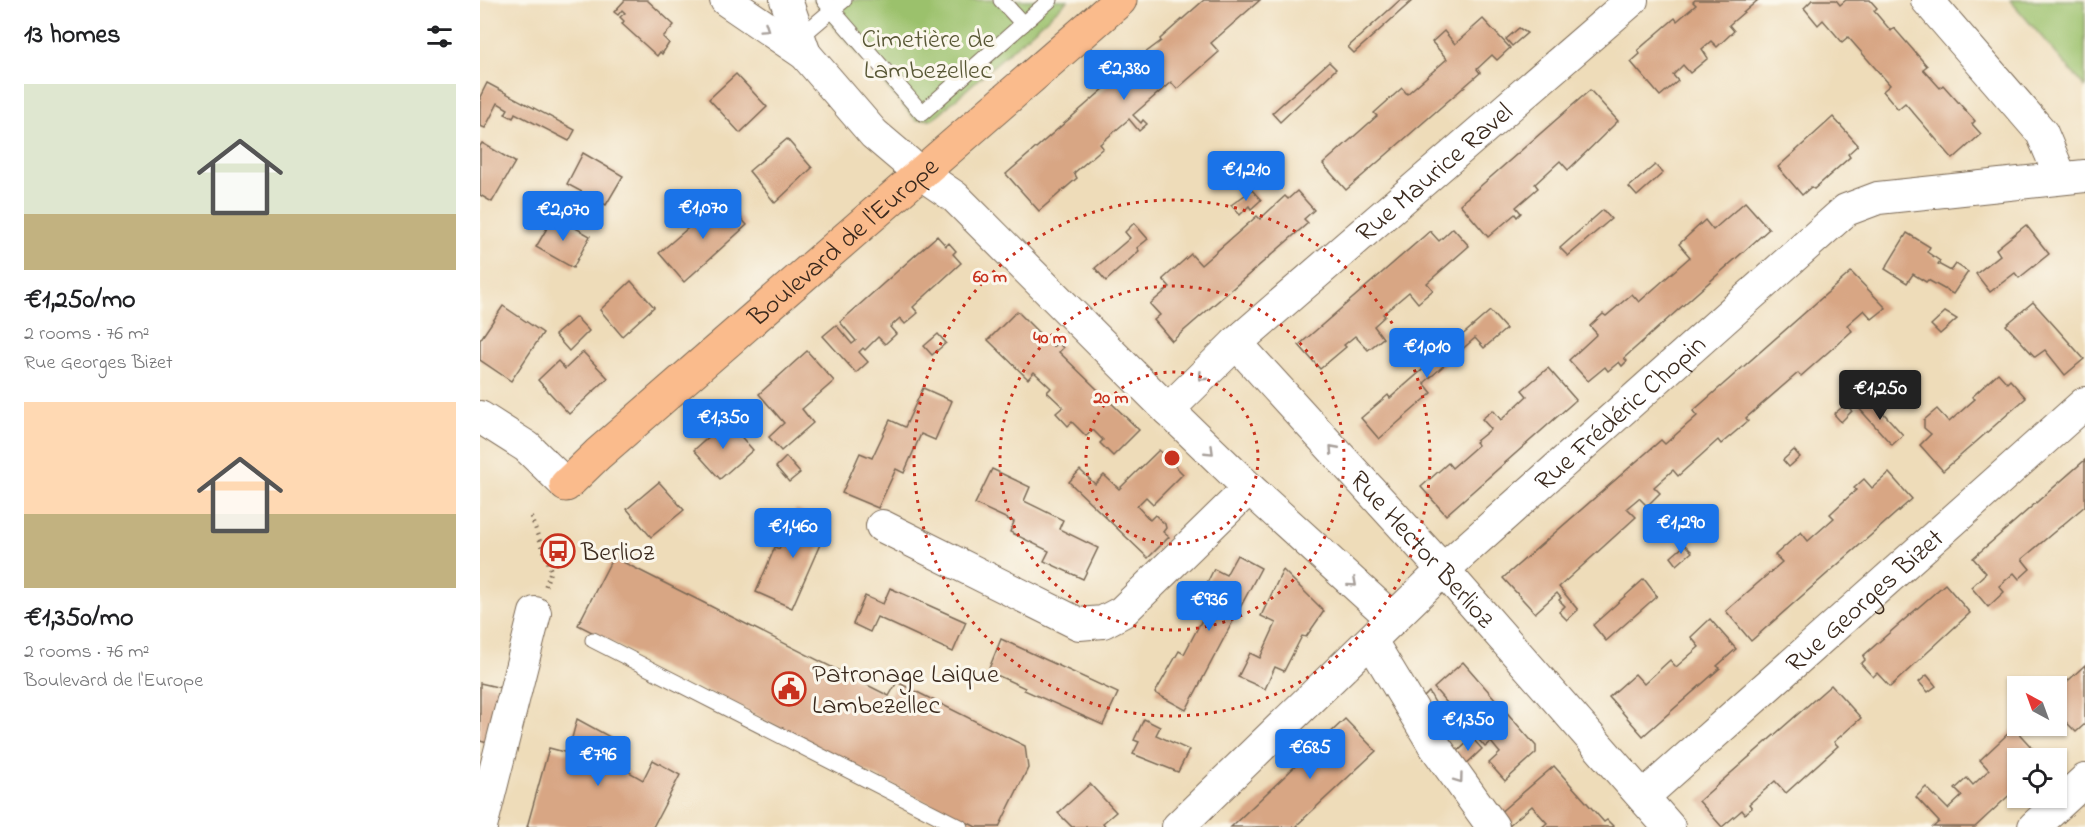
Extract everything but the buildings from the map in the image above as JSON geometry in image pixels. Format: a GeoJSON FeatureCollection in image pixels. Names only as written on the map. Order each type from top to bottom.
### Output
{"type":"FeatureCollection","features":[{"type":"Feature","properties":{"kind":"main road","name":"Boulevard de l'Europe"},"geometry":{"type":"LineString","coordinates":[[566,485],[598,454],[1120,0]]}},
{"type":"Feature","properties":{"kind":"street"},"geometry":{"type":"LineString","coordinates":[[726,0],[802,47],[874,134],[970,211],[1168,410],[1249,488],[1393,619]]}},
{"type":"Feature","properties":{"kind":"street"},"geometry":{"type":"LineString","coordinates":[[786,0],[802,47]]}},
{"type":"Feature","properties":{"kind":"street","name":"Rue Maurice Ravel"},"geometry":{"type":"LineString","coordinates":[[1236,343],[1632,0]]}},
{"type":"Feature","properties":{"kind":"street"},"geometry":{"type":"LineString","coordinates":[[1927,0],[2042,133],[2073,177]]}},
{"type":"Feature","properties":{"kind":"street","name":"Rue Frédéric Chopin"},"geometry":{"type":"LineString","coordinates":[[1178,827],[1443,570],[1846,210],[1878,198],[2073,177]]}},
{"type":"Feature","properties":{"kind":"street"},"geometry":{"type":"LineString","coordinates":[[1168,410],[1236,343]]}},
{"type":"Feature","properties":{"kind":"street","name":"Rue Hector Berlioz"},"geometry":{"type":"LineString","coordinates":[[1236,343],[1443,570],[1669,827]]}},
{"type":"Feature","properties":{"kind":"street","name":"Rue Georges Bizet"},"geometry":{"type":"LineString","coordinates":[[1643,797],[2085,403]]}},
{"type":"Feature","properties":{"kind":"street"},"geometry":{"type":"LineString","coordinates":[[480,417],[527,447],[566,485]]}},
{"type":"Feature","properties":{"kind":"street"},"geometry":{"type":"LineString","coordinates":[[882,526],[1079,624],[1103,622],[1122,612],[1249,488]]}},
{"type":"Feature","properties":{"kind":"street"},"geometry":{"type":"LineString","coordinates":[[481,827],[535,613]]}},
{"type":"Feature","properties":{"kind":"street"},"geometry":{"type":"LineString","coordinates":[[1371,641],[1434,745],[1493,827]]}},
{"type":"Feature","properties":{"kind":"street"},"geometry":{"type":"LineString","coordinates":[[2034,827],[2085,780]]}},
{"type":"Feature","properties":{"kind":"lane"},"geometry":{"type":"LineString","coordinates":[[1001,0],[1023,24]]}},
{"type":"Feature","properties":{"kind":"lane"},"geometry":{"type":"LineString","coordinates":[[802,47],[833,3],[922,113],[1050,0]]}},
{"type":"Feature","properties":{"kind":"lane"},"geometry":{"type":"LineString","coordinates":[[593,640],[960,827]]}},
{"type":"Feature","properties":{"kind":"path"},"geometry":{"type":"LineString","coordinates":[[531,517],[551,570],[535,613]]}},
{"type":"Feature","properties":{"kind":"green space","name":"Cimetière de Lambezellec"},"geometry":{"type":"Polygon","coordinates":[[[814,0],[1068,0],[933,119],[916,120],[831,23],[814,0]]]}},
{"type":"Feature","properties":{"kind":"green space"},"geometry":{"type":"Polygon","coordinates":[[[2010,0],[2085,0],[2085,87],[2010,0]]]}},
{"type":"Feature","properties":{"kind":"place","name":"Berlioz"},"geometry":{"type":"Point","coordinates":[558,551]}},
{"type":"Feature","properties":{"kind":"place","name":"Patronage Laique Lambezellec"},"geometry":{"type":"Point","coordinates":[789,689]}}]}
